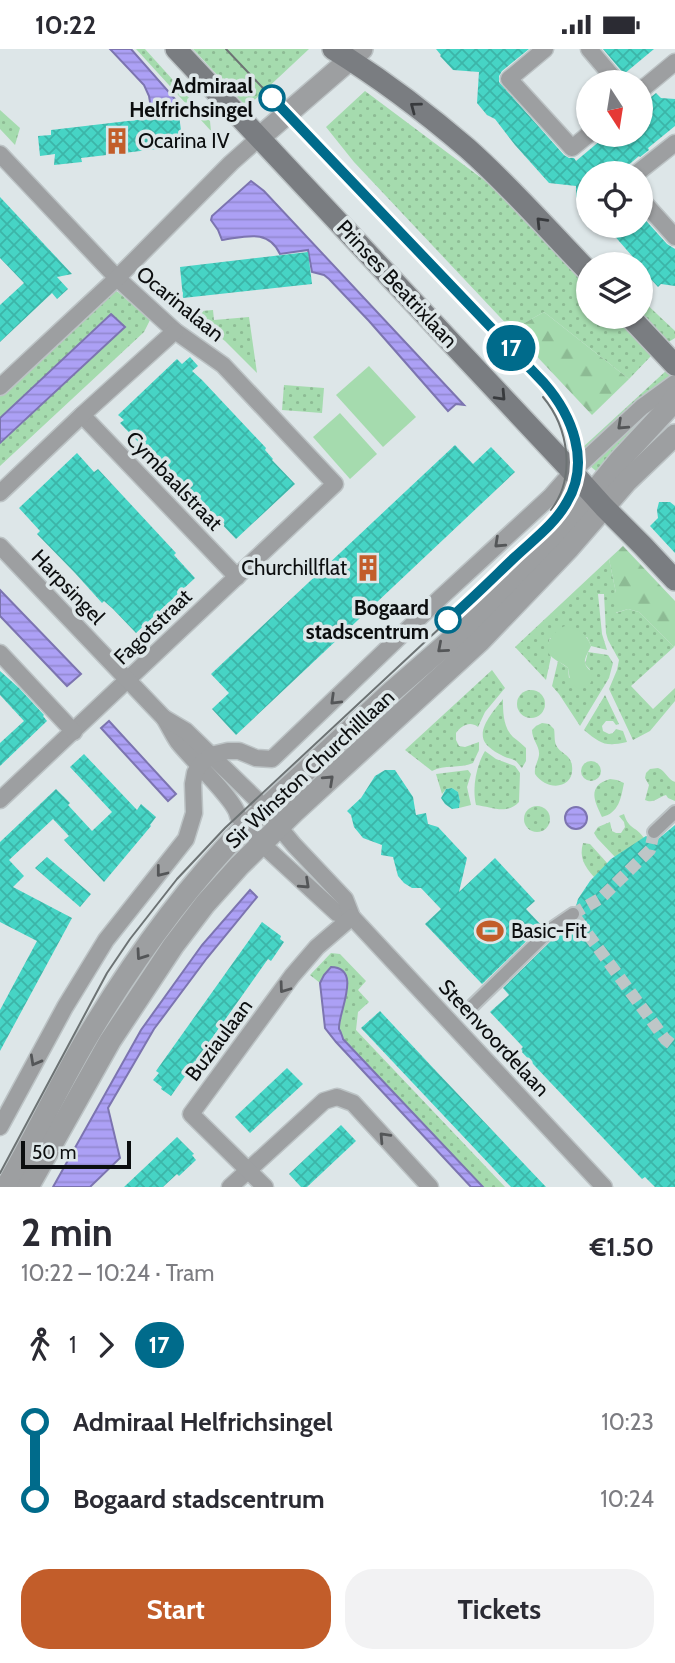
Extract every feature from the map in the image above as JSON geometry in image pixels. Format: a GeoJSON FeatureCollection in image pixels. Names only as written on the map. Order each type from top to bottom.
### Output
{"type":"FeatureCollection","features":[{"type":"Feature","properties":{"kind":"main road","name":"Prinses Beatrixlaan"},"geometry":{"type":"LineString","coordinates":[[176,49],[675,580]]}},
{"type":"Feature","properties":{"kind":"main road"},"geometry":{"type":"LineString","coordinates":[[348,52],[468,150],[576,259]]}},
{"type":"Feature","properties":{"kind":"main road"},"geometry":{"type":"LineString","coordinates":[[641,329],[675,365]]}},
{"type":"Feature","properties":{"kind":"street"},"geometry":{"type":"LineString","coordinates":[[545,49],[509,79],[572,148],[576,145]]}},
{"type":"Feature","properties":{"kind":"street"},"geometry":{"type":"LineString","coordinates":[[589,49],[607,70]]}},
{"type":"Feature","properties":{"kind":"street"},"geometry":{"type":"LineString","coordinates":[[653,79],[675,59],[668,49]]}},
{"type":"Feature","properties":{"kind":"street"},"geometry":{"type":"LineString","coordinates":[[0,387],[117,278],[231,163],[348,52]]}},
{"type":"Feature","properties":{"kind":"street"},"geometry":{"type":"LineString","coordinates":[[652,161],[675,143]]}},
{"type":"Feature","properties":{"kind":"street","name":"Ocarinalaan"},"geometry":{"type":"LineString","coordinates":[[0,154],[117,278],[175,331],[223,365],[335,484]]}},
{"type":"Feature","properties":{"kind":"street"},"geometry":{"type":"LineString","coordinates":[[653,212],[675,237]]}},
{"type":"Feature","properties":{"kind":"street"},"geometry":{"type":"LineString","coordinates":[[0,493],[175,331]]}},
{"type":"Feature","properties":{"kind":"street","name":"Sir Winston Churchilllaan"},"geometry":{"type":"LineString","coordinates":[[205,761],[239,751],[256,758],[272,759],[550,497],[572,472],[642,407],[675,383]]}},
{"type":"Feature","properties":{"kind":"street","name":"Sir Winston Churchilllaan"},"geometry":{"type":"LineString","coordinates":[[28,1187],[110,1041],[173,946],[205,904],[279,826],[480,641],[569,548],[619,461],[675,397]]}},
{"type":"Feature","properties":{"kind":"street","name":"Cymbaalstraat"},"geometry":{"type":"LineString","coordinates":[[82,415],[237,577]]}},
{"type":"Feature","properties":{"kind":"street","name":"Sir Winston Churchilllaan"},"geometry":{"type":"LineString","coordinates":[[6,1187],[90,1033],[142,952],[190,889],[246,826],[466,627],[571,520],[627,481],[675,435]]}},
{"type":"Feature","properties":{"kind":"street","name":"Fagotstraat"},"geometry":{"type":"LineString","coordinates":[[0,800],[335,484]]}},
{"type":"Feature","properties":{"kind":"street","name":"Harpsingel"},"geometry":{"type":"LineString","coordinates":[[0,546],[164,718],[186,731],[246,826]]}},
{"type":"Feature","properties":{"kind":"street"},"geometry":{"type":"LineString","coordinates":[[0,653],[74,731]]}},
{"type":"Feature","properties":{"kind":"street"},"geometry":{"type":"LineString","coordinates":[[0,1127],[65,1007],[106,940],[186,839],[194,813],[195,772],[205,761]]}},
{"type":"Feature","properties":{"kind":"street","name":"Harpsingel"},"geometry":{"type":"LineString","coordinates":[[205,761],[265,808]]}},
{"type":"Feature","properties":{"kind":"street","name":"Steenvoordelaan"},"geometry":{"type":"LineString","coordinates":[[265,808],[301,853],[345,899],[352,917],[604,1187]]}},
{"type":"Feature","properties":{"kind":"street"},"geometry":{"type":"LineString","coordinates":[[654,832],[675,812]]}},
{"type":"Feature","properties":{"kind":"street","name":"Steenvoordelaan"},"geometry":{"type":"LineString","coordinates":[[246,826],[337,913],[352,917]]}},
{"type":"Feature","properties":{"kind":"street"},"geometry":{"type":"LineString","coordinates":[[466,1012],[551,929],[573,914]]}},
{"type":"Feature","properties":{"kind":"street","name":"Buziaulaan"},"geometry":{"type":"LineString","coordinates":[[265,1187],[191,1114],[300,967],[317,947],[352,917]]}},
{"type":"Feature","properties":{"kind":"street"},"geometry":{"type":"LineString","coordinates":[[230,1187],[324,1101],[337,1097],[353,1103],[430,1187]]}},
{"type":"Feature","properties":{"kind":"green space"},"geometry":{"type":"Polygon","coordinates":[[[136,49],[145,49],[210,121],[211,131],[136,49]]]}},
{"type":"Feature","properties":{"kind":"green space"},"geometry":{"type":"Polygon","coordinates":[[[193,49],[309,49],[247,107],[193,49]]]}},
{"type":"Feature","properties":{"kind":"green space"},"geometry":{"type":"Polygon","coordinates":[[[365,91],[496,189],[576,272],[576,329],[627,329],[651,356],[629,379],[544,312],[512,330],[354,162],[326,127],[365,91]]]}},
{"type":"Feature","properties":{"kind":"green space"},"geometry":{"type":"Polygon","coordinates":[[[0,110],[20,128],[15,145],[0,129],[0,110]]]}},
{"type":"Feature","properties":{"kind":"green space"},"geometry":{"type":"Polygon","coordinates":[[[109,289],[118,292],[150,320],[144,332],[0,466],[0,443],[124,327],[111,314],[0,418],[0,393],[109,289]]]}},
{"type":"Feature","properties":{"kind":"green space"},"geometry":{"type":"Polygon","coordinates":[[[213,310],[214,320],[249,317],[257,373],[225,341],[195,319],[201,311],[213,310]]]}},
{"type":"Feature","properties":{"kind":"green space"},"geometry":{"type":"Polygon","coordinates":[[[653,310],[675,331],[675,338],[667,343],[653,328],[653,310]]]}},
{"type":"Feature","properties":{"kind":"green space"},"geometry":{"type":"Polygon","coordinates":[[[544,312],[629,379],[592,415],[512,330],[544,312]]]}},
{"type":"Feature","properties":{"kind":"green space"},"geometry":{"type":"Polygon","coordinates":[[[369,366],[416,417],[383,447],[336,395],[369,366]]]}},
{"type":"Feature","properties":{"kind":"green space"},"geometry":{"type":"Polygon","coordinates":[[[668,369],[672,373],[672,382],[583,458],[582,448],[668,369]]]}},
{"type":"Feature","properties":{"kind":"green space"},"geometry":{"type":"Polygon","coordinates":[[[284,385],[324,388],[322,413],[282,410],[284,385]]]}},
{"type":"Feature","properties":{"kind":"green space"},"geometry":{"type":"Polygon","coordinates":[[[667,396],[602,476],[590,466],[667,396]]]}},
{"type":"Feature","properties":{"kind":"green space"},"geometry":{"type":"Polygon","coordinates":[[[340,413],[377,454],[350,479],[313,437],[340,413]]]}},
{"type":"Feature","properties":{"kind":"green space"},"geometry":{"type":"Polygon","coordinates":[[[623,546],[675,601],[674,647],[639,612],[628,609],[615,613],[616,593],[609,559],[623,546]]]}},
{"type":"Feature","properties":{"kind":"green space"},"geometry":{"type":"Polygon","coordinates":[[[609,559],[616,593],[616,613],[628,609],[639,612],[674,647],[631,686],[653,709],[675,688],[675,701],[650,731],[633,740],[609,689],[619,660],[606,633],[604,594],[598,594],[602,634],[607,650],[591,646],[587,637],[550,638],[548,646],[551,657],[546,680],[515,647],[609,559]]]}},
{"type":"Feature","properties":{"kind":"green space"},"geometry":{"type":"Polygon","coordinates":[[[565,626],[581,632],[591,646],[585,661],[592,679],[587,686],[579,689],[572,683],[568,668],[549,654],[550,640],[565,626]]]}},
{"type":"Feature","properties":{"kind":"green space"},"geometry":{"type":"Polygon","coordinates":[[[588,652],[608,655],[613,663],[609,678],[580,726],[552,686],[558,661],[568,668],[569,678],[590,670],[585,664],[588,652]]]}},
{"type":"Feature","properties":{"kind":"green space"},"geometry":{"type":"Polygon","coordinates":[[[492,670],[505,688],[485,712],[478,727],[466,725],[456,733],[459,746],[465,747],[479,742],[479,750],[473,763],[432,771],[405,750],[492,670]]]}},
{"type":"Feature","properties":{"kind":"green space"},"geometry":{"type":"Polygon","coordinates":[[[531,690],[541,694],[545,704],[541,714],[531,718],[521,714],[517,704],[521,694],[531,690]]]}},
{"type":"Feature","properties":{"kind":"green space"},"geometry":{"type":"Polygon","coordinates":[[[605,695],[619,724],[606,721],[602,726],[603,731],[609,734],[616,729],[623,731],[627,742],[604,743],[584,730],[605,695]]]}},
{"type":"Feature","properties":{"kind":"green space"},"geometry":{"type":"Polygon","coordinates":[[[503,699],[507,729],[526,748],[526,761],[522,768],[515,761],[492,750],[484,741],[486,722],[503,699]]]}},
{"type":"Feature","properties":{"kind":"green space"},"geometry":{"type":"Polygon","coordinates":[[[542,723],[549,724],[554,729],[556,745],[571,762],[572,774],[565,783],[559,785],[546,784],[535,774],[539,752],[532,730],[542,723]]]}},
{"type":"Feature","properties":{"kind":"green space"},"geometry":{"type":"Polygon","coordinates":[[[485,751],[496,759],[515,766],[520,773],[519,802],[514,806],[499,809],[476,805],[476,777],[485,751]]]}},
{"type":"Feature","properties":{"kind":"green space"},"geometry":{"type":"Polygon","coordinates":[[[591,761],[598,764],[601,771],[598,778],[591,781],[584,778],[581,771],[584,764],[591,761]]]}},
{"type":"Feature","properties":{"kind":"green space"},"geometry":{"type":"Polygon","coordinates":[[[658,768],[675,782],[675,801],[666,795],[653,801],[645,800],[649,785],[645,778],[646,773],[650,769],[658,768]]]}},
{"type":"Feature","properties":{"kind":"green space"},"geometry":{"type":"Polygon","coordinates":[[[468,770],[471,774],[467,787],[471,805],[459,808],[458,792],[452,788],[446,789],[442,794],[436,774],[468,770]]]}},
{"type":"Feature","properties":{"kind":"green space"},"geometry":{"type":"Polygon","coordinates":[[[610,779],[624,783],[623,789],[616,808],[602,817],[595,800],[595,790],[602,782],[610,779]]]}},
{"type":"Feature","properties":{"kind":"green space"},"geometry":{"type":"Polygon","coordinates":[[[537,806],[546,810],[550,819],[546,828],[537,832],[528,828],[524,819],[528,810],[537,806]]]}},
{"type":"Feature","properties":{"kind":"green space"},"geometry":{"type":"Polygon","coordinates":[[[624,814],[628,823],[644,838],[615,857],[594,833],[598,827],[610,822],[612,831],[621,833],[625,827],[619,816],[624,814]]]}},
{"type":"Feature","properties":{"kind":"green space"},"geometry":{"type":"Polygon","coordinates":[[[583,843],[590,844],[608,864],[594,877],[583,861],[583,843]]]}},
{"type":"Feature","properties":{"kind":"green space"},"geometry":{"type":"Polygon","coordinates":[[[331,953],[340,954],[366,981],[358,990],[369,1002],[358,1012],[356,1030],[505,1187],[483,1187],[343,1039],[339,1029],[348,981],[324,975],[320,983],[310,975],[331,953]]]}},
{"type":"Feature","properties":{"kind":"shaded area"},"geometry":{"type":"Polygon","coordinates":[[[110,49],[131,49],[182,107],[181,110],[152,114],[144,85],[110,49]]]}},
{"type":"Feature","properties":{"kind":"shaded area"},"geometry":{"type":"Polygon","coordinates":[[[251,181],[264,191],[464,405],[456,404],[448,411],[329,279],[312,272],[308,250],[280,254],[269,240],[255,236],[222,240],[211,220],[212,216],[251,181]]]}},
{"type":"Feature","properties":{"kind":"shaded area"},"geometry":{"type":"Polygon","coordinates":[[[111,314],[125,327],[0,443],[0,418],[111,314]]]}},
{"type":"Feature","properties":{"kind":"shaded area"},"geometry":{"type":"Polygon","coordinates":[[[0,590],[81,674],[67,686],[0,616],[0,590]]]}},
{"type":"Feature","properties":{"kind":"shaded area"},"geometry":{"type":"Polygon","coordinates":[[[109,721],[176,794],[168,801],[101,728],[109,721]]]}},
{"type":"Feature","properties":{"kind":"shaded area"},"geometry":{"type":"Polygon","coordinates":[[[572,807],[580,807],[587,814],[587,822],[580,829],[572,829],[565,822],[565,814],[572,807]]]}},
{"type":"Feature","properties":{"kind":"shaded area"},"geometry":{"type":"Polygon","coordinates":[[[250,890],[257,897],[154,1029],[108,1108],[120,1158],[90,1187],[53,1187],[141,1030],[202,945],[250,890]]]}},
{"type":"Feature","properties":{"kind":"shaded area"},"geometry":{"type":"Polygon","coordinates":[[[331,967],[340,969],[346,975],[347,992],[339,1029],[343,1039],[483,1187],[471,1187],[325,1028],[320,983],[331,967]]]}},
{"type":"Feature","properties":{"kind":"building"},"geometry":{"type":"Polygon","coordinates":[[[436,49],[529,49],[502,71],[499,82],[564,155],[574,158],[576,186],[549,183],[495,119],[487,115],[477,103],[479,72],[453,70],[436,49]]]}},
{"type":"Feature","properties":{"kind":"building"},"geometry":{"type":"Polygon","coordinates":[[[603,49],[654,49],[629,70],[621,70],[603,49]]]}},
{"type":"Feature","properties":{"kind":"building"},"geometry":{"type":"Polygon","coordinates":[[[656,93],[661,98],[675,99],[675,126],[653,144],[653,95],[656,93]]]}},
{"type":"Feature","properties":{"kind":"building","name":"Ocarina IV"},"geometry":{"type":"Polygon","coordinates":[[[179,115],[183,146],[81,158],[82,162],[54,165],[55,154],[40,156],[38,136],[51,135],[51,130],[179,115]]]}},
{"type":"Feature","properties":{"kind":"building"},"geometry":{"type":"Polygon","coordinates":[[[593,147],[649,147],[649,150],[633,161],[576,161],[593,147]]]}},
{"type":"Feature","properties":{"kind":"building"},"geometry":{"type":"Polygon","coordinates":[[[0,197],[72,274],[57,277],[68,289],[57,299],[52,293],[0,342],[0,305],[24,283],[0,258],[0,197]]]}},
{"type":"Feature","properties":{"kind":"building"},"geometry":{"type":"Polygon","coordinates":[[[653,228],[675,249],[675,286],[661,284],[658,287],[653,281],[653,252],[629,252],[616,238],[653,238],[653,228]]]}},
{"type":"Feature","properties":{"kind":"building"},"geometry":{"type":"Polygon","coordinates":[[[308,252],[312,284],[183,298],[180,267],[308,252]]]}},
{"type":"Feature","properties":{"kind":"building"},"geometry":{"type":"Polygon","coordinates":[[[190,357],[198,366],[192,371],[266,448],[272,460],[295,484],[236,539],[215,517],[212,519],[120,423],[124,420],[118,415],[177,359],[182,364],[190,357]]]}},
{"type":"Feature","properties":{"kind":"building","name":"Churchillflat"},"geometry":{"type":"Polygon","coordinates":[[[455,445],[473,464],[491,447],[515,472],[236,735],[212,709],[229,693],[211,674],[455,445]]]}},
{"type":"Feature","properties":{"kind":"building"},"geometry":{"type":"Polygon","coordinates":[[[77,453],[94,472],[98,469],[176,553],[174,555],[195,578],[136,633],[104,601],[102,603],[37,534],[40,531],[19,508],[77,453]]]}},
{"type":"Feature","properties":{"kind":"building"},"geometry":{"type":"Polygon","coordinates":[[[659,502],[670,502],[675,506],[675,553],[650,526],[658,518],[659,502]]]}},
{"type":"Feature","properties":{"kind":"building"},"geometry":{"type":"Polygon","coordinates":[[[0,671],[19,688],[47,721],[0,766],[0,743],[24,721],[0,695],[0,671]]]}},
{"type":"Feature","properties":{"kind":"building"},"geometry":{"type":"Polygon","coordinates":[[[84,754],[137,810],[141,804],[156,817],[104,882],[64,840],[69,836],[53,819],[9,860],[24,876],[13,887],[72,918],[0,1051],[0,1010],[37,941],[0,922],[0,842],[56,789],[92,831],[112,812],[70,767],[84,754]]]}},
{"type":"Feature","properties":{"kind":"building"},"geometry":{"type":"Polygon","coordinates":[[[385,770],[395,770],[413,797],[416,815],[426,813],[428,824],[438,827],[467,858],[459,892],[495,858],[535,901],[526,909],[542,926],[482,984],[425,924],[441,909],[421,888],[412,888],[404,883],[398,876],[393,857],[381,855],[382,845],[363,838],[354,827],[347,811],[361,798],[375,776],[385,770]]]}},
{"type":"Feature","properties":{"kind":"building"},"geometry":{"type":"Polygon","coordinates":[[[452,788],[458,792],[459,808],[452,809],[441,798],[446,789],[452,788]]]}},
{"type":"Feature","properties":{"kind":"building"},"geometry":{"type":"Polygon","coordinates":[[[675,825],[675,1187],[655,1187],[645,1177],[642,1179],[549,1081],[520,1050],[523,1047],[490,1012],[509,995],[503,988],[554,938],[556,941],[562,932],[581,918],[581,910],[576,906],[578,899],[590,881],[611,859],[646,836],[657,840],[675,825]]]}},
{"type":"Feature","properties":{"kind":"building"},"geometry":{"type":"Polygon","coordinates":[[[47,857],[91,894],[80,907],[35,868],[47,857]]]}},
{"type":"Feature","properties":{"kind":"building"},"geometry":{"type":"Polygon","coordinates":[[[262,922],[281,936],[280,939],[284,942],[271,961],[268,959],[171,1096],[153,1080],[159,1073],[156,1071],[262,922]]]}},
{"type":"Feature","properties":{"kind":"building"},"geometry":{"type":"Polygon","coordinates":[[[380,1011],[546,1187],[511,1187],[361,1028],[380,1011]]]}},
{"type":"Feature","properties":{"kind":"building"},"geometry":{"type":"Polygon","coordinates":[[[287,1068],[303,1084],[250,1133],[235,1117],[287,1068]]]}},
{"type":"Feature","properties":{"kind":"building"},"geometry":{"type":"Polygon","coordinates":[[[341,1125],[356,1141],[307,1187],[301,1187],[289,1174],[341,1125]]]}},
{"type":"Feature","properties":{"kind":"building"},"geometry":{"type":"Polygon","coordinates":[[[177,1137],[194,1154],[192,1155],[196,1160],[163,1187],[124,1187],[177,1137]]]}},
{"type":"Feature","properties":{"kind":"tunnel"},"geometry":{"type":"LineString","coordinates":[[654,832],[650,850],[601,898],[573,914],[665,1039],[675,1047]]}},
{"type":"Feature","properties":{"kind":"tram line"},"geometry":{"type":"LineString","coordinates":[[0,1173],[107,973],[177,879],[225,828],[544,531],[566,505],[577,479],[574,437],[557,399],[226,49]]}},
{"type":"Feature","properties":{"kind":"tram line","name":"17"},"geometry":{"type":"LineString","coordinates":[[272,98],[544,383],[557,398],[572,429],[578,466],[577,477],[567,503],[544,531],[448,620]]}},
{"type":"Feature","properties":{"kind":"tram line"},"geometry":{"type":"LineString","coordinates":[[543,397],[559,423],[566,453],[564,483],[551,510]]}},
{"type":"Feature","properties":{"kind":"place","name":"Admiraal Helfrichsingel"},"geometry":{"type":"Point","coordinates":[272,98]}},
{"type":"Feature","properties":{"kind":"place","name":"Ocarina IV"},"geometry":{"type":"Point","coordinates":[117,141]}},
{"type":"Feature","properties":{"kind":"place","name":"Churchillflat"},"geometry":{"type":"Point","coordinates":[368,568]}},
{"type":"Feature","properties":{"kind":"place","name":"Bogaard stadscentrum"},"geometry":{"type":"Point","coordinates":[448,620]}},
{"type":"Feature","properties":{"kind":"place","name":"Basic-Fit"},"geometry":{"type":"Point","coordinates":[490,931]}}]}
